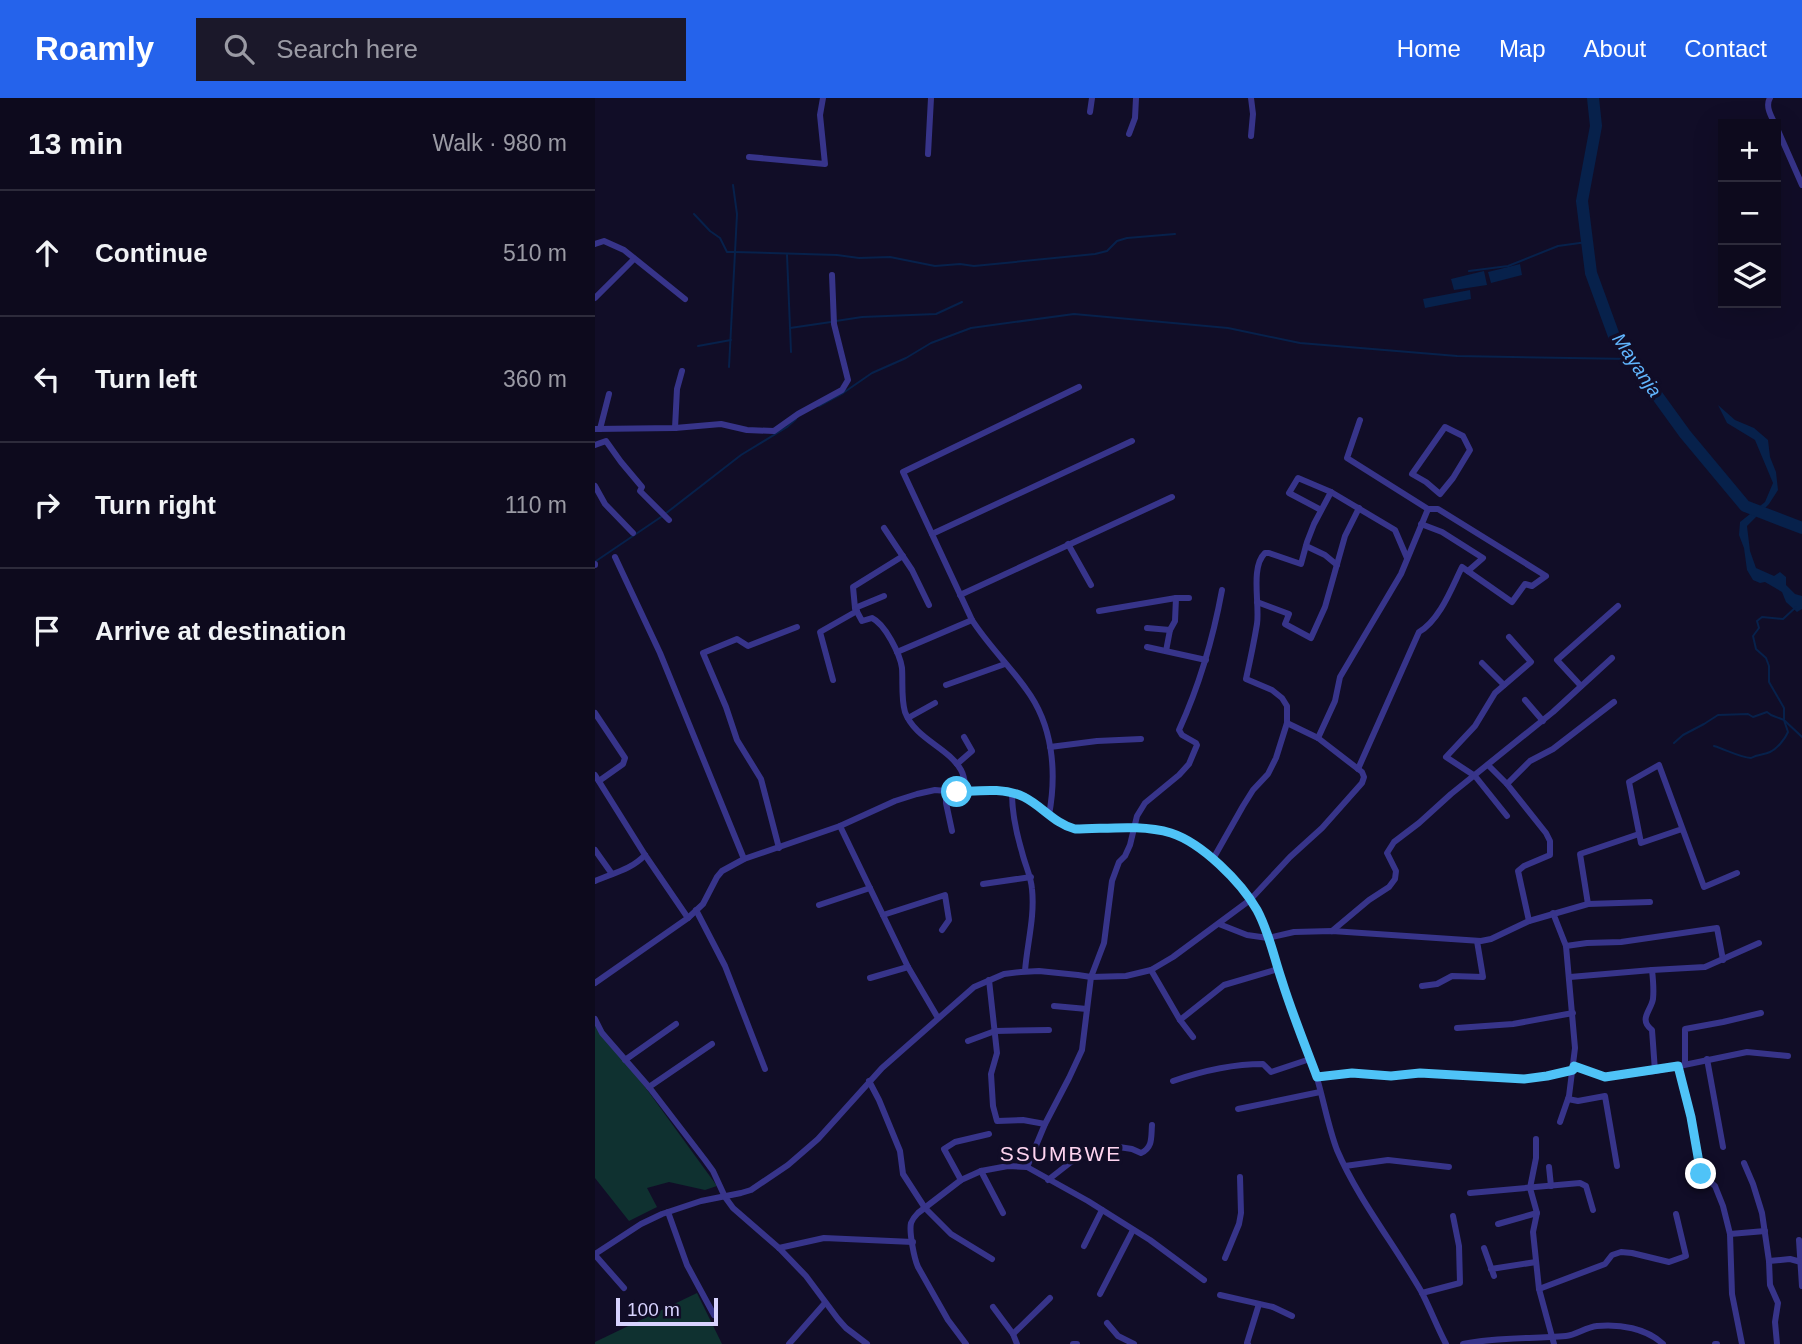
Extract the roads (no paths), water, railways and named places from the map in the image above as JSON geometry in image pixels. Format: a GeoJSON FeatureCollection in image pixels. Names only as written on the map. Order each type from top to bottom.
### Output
{"type":"FeatureCollection","features":[{"type":"Feature","properties":{"kind":"street"},"geometry":{"type":"LineString","coordinates":[[749,157],[825,164],[820,115],[823,98]]}},
{"type":"Feature","properties":{"kind":"street"},"geometry":{"type":"LineString","coordinates":[[929,154],[931,98]]}},
{"type":"Feature","properties":{"kind":"street"},"geometry":{"type":"LineString","coordinates":[[1090,112],[1092,98]]}},
{"type":"Feature","properties":{"kind":"street"},"geometry":{"type":"LineString","coordinates":[[1129,134],[1135,118],[1136,98]]}},
{"type":"Feature","properties":{"kind":"street"},"geometry":{"type":"LineString","coordinates":[[1251,98],[1251,136]]}},
{"type":"Feature","properties":{"kind":"street"},"geometry":{"type":"LineString","coordinates":[[1770,98],[1768,107],[1773,119]]}},
{"type":"Feature","properties":{"kind":"street"},"geometry":{"type":"LineString","coordinates":[[1781,138],[1802,185]]}},
{"type":"Feature","properties":{"kind":"street"},"geometry":{"type":"LineString","coordinates":[[595,244],[604,242],[624,250],[685,299]]}},
{"type":"Feature","properties":{"kind":"street"},"geometry":{"type":"LineString","coordinates":[[595,298],[634,259]]}},
{"type":"Feature","properties":{"kind":"street"},"geometry":{"type":"LineString","coordinates":[[609,394],[597,429],[675,428],[721,424],[747,430],[774,431],[798,414],[842,390],[848,380],[834,322],[832,275]]}},
{"type":"Feature","properties":{"kind":"street"},"geometry":{"type":"LineString","coordinates":[[675,428],[677,389],[682,371]]}},
{"type":"Feature","properties":{"kind":"street"},"geometry":{"type":"LineString","coordinates":[[1049,815],[1054,790],[1053,770],[1050,747],[1039,710],[1027,690],[972,620],[903,472],[1079,387]]}},
{"type":"Feature","properties":{"kind":"street"},"geometry":{"type":"LineString","coordinates":[[1358,769],[1419,632],[1436,616],[1462,567],[1512,602],[1525,584],[1532,586],[1546,576],[1438,509],[1428,509],[1347,458],[1360,420]]}},
{"type":"Feature","properties":{"kind":"street"},"geometry":{"type":"LineString","coordinates":[[1445,427],[1463,436],[1470,450],[1462,460],[1453,478],[1440,494],[1412,474],[1445,427]]}},
{"type":"Feature","properties":{"kind":"street"},"geometry":{"type":"LineString","coordinates":[[932,534],[1132,440]]}},
{"type":"Feature","properties":{"kind":"street"},"geometry":{"type":"LineString","coordinates":[[595,445],[605,441],[642,488],[640,491],[666,517]]}},
{"type":"Feature","properties":{"kind":"street"},"geometry":{"type":"LineString","coordinates":[[1321,510],[1289,493],[1298,478],[1331,492],[1395,530],[1407,558]]}},
{"type":"Feature","properties":{"kind":"street"},"geometry":{"type":"LineString","coordinates":[[595,486],[605,504],[633,533]]}},
{"type":"Feature","properties":{"kind":"street"},"geometry":{"type":"LineString","coordinates":[[1213,859],[1253,790],[1268,774],[1287,723],[1287,706],[1282,698],[1272,690],[1246,679],[1258,622],[1256,590],[1261,557],[1269,553],[1301,564],[1307,542],[1331,492]]}},
{"type":"Feature","properties":{"kind":"street"},"geometry":{"type":"LineString","coordinates":[[960,595],[1172,497]]}},
{"type":"Feature","properties":{"kind":"street"},"geometry":{"type":"LineString","coordinates":[[1257,602],[1289,614],[1286,624],[1311,638],[1325,607],[1345,536],[1359,508]]}},
{"type":"Feature","properties":{"kind":"street"},"geometry":{"type":"LineString","coordinates":[[1318,738],[1335,701],[1340,677],[1401,574],[1428,509]]}},
{"type":"Feature","properties":{"kind":"street"},"geometry":{"type":"LineString","coordinates":[[1421,524],[1442,532],[1483,558],[1468,571]]}},
{"type":"Feature","properties":{"kind":"street"},"geometry":{"type":"LineString","coordinates":[[884,528],[912,570],[929,605]]}},
{"type":"Feature","properties":{"kind":"street"},"geometry":{"type":"LineString","coordinates":[[1069,544],[1091,585]]}},
{"type":"Feature","properties":{"kind":"street"},"geometry":{"type":"LineString","coordinates":[[1307,546],[1337,565]]}},
{"type":"Feature","properties":{"kind":"street"},"geometry":{"type":"LineString","coordinates":[[903,556],[853,587],[856,609],[862,621],[872,618],[882,625],[902,667],[905,710],[912,726],[957,764],[964,777],[966,792]]}},
{"type":"Feature","properties":{"kind":"street"},"geometry":{"type":"LineString","coordinates":[[615,557],[660,653],[744,859]]}},
{"type":"Feature","properties":{"kind":"street"},"geometry":{"type":"LineString","coordinates":[[1027,1167],[1082,1050],[1091,977],[1104,943],[1112,881],[1119,862],[1130,845],[1137,816],[1145,803],[1189,764],[1198,745],[1179,730],[1206,660],[1222,590]]}},
{"type":"Feature","properties":{"kind":"street"},"geometry":{"type":"LineString","coordinates":[[833,680],[820,632],[856,609],[884,596]]}},
{"type":"Feature","properties":{"kind":"street"},"geometry":{"type":"LineString","coordinates":[[1165,651],[1175,621],[1176,598]]}},
{"type":"Feature","properties":{"kind":"street"},"geometry":{"type":"LineString","coordinates":[[1098,611],[1189,598]]}},
{"type":"Feature","properties":{"kind":"street"},"geometry":{"type":"LineString","coordinates":[[1581,687],[1557,660],[1618,606]]}},
{"type":"Feature","properties":{"kind":"street"},"geometry":{"type":"LineString","coordinates":[[897,652],[972,620]]}},
{"type":"Feature","properties":{"kind":"street"},"geometry":{"type":"LineString","coordinates":[[779,848],[761,779],[737,740],[703,653],[737,639],[748,646],[797,626]]}},
{"type":"Feature","properties":{"kind":"street"},"geometry":{"type":"LineString","coordinates":[[1147,628],[1170,630]]}},
{"type":"Feature","properties":{"kind":"street"},"geometry":{"type":"LineString","coordinates":[[1507,816],[1475,776],[1446,757],[1475,726],[1495,693],[1531,662],[1509,637]]}},
{"type":"Feature","properties":{"kind":"street"},"geometry":{"type":"LineString","coordinates":[[1147,647],[1206,660]]}},
{"type":"Feature","properties":{"kind":"street"},"geometry":{"type":"LineString","coordinates":[[1332,931],[1389,887],[1395,879],[1396,872],[1387,853],[1394,842],[1543,720],[1612,658]]}},
{"type":"Feature","properties":{"kind":"street"},"geometry":{"type":"LineString","coordinates":[[1482,663],[1504,685]]}},
{"type":"Feature","properties":{"kind":"street"},"geometry":{"type":"LineString","coordinates":[[946,685],[1005,664]]}},
{"type":"Feature","properties":{"kind":"street"},"geometry":{"type":"LineString","coordinates":[[1525,701],[1543,720]]}},
{"type":"Feature","properties":{"kind":"street"},"geometry":{"type":"LineString","coordinates":[[1507,784],[1530,761],[1553,749],[1614,702]]}},
{"type":"Feature","properties":{"kind":"street"},"geometry":{"type":"LineString","coordinates":[[908,718],[936,703]]}},
{"type":"Feature","properties":{"kind":"street"},"geometry":{"type":"LineString","coordinates":[[595,713],[625,758],[625,761],[597,778],[688,918]]}},
{"type":"Feature","properties":{"kind":"street"},"geometry":{"type":"LineString","coordinates":[[624,1288],[595,1255],[641,1224],[667,1212],[751,1189],[800,1156],[869,1081],[974,987],[1004,974],[1025,971],[1091,977],[1126,976],[1151,970],[1250,900],[1290,857],[1322,828],[1362,783],[1364,777],[1363,772],[1318,738],[1287,723]]}},
{"type":"Feature","properties":{"kind":"street"},"geometry":{"type":"LineString","coordinates":[[957,764],[972,751],[964,737]]}},
{"type":"Feature","properties":{"kind":"street"},"geometry":{"type":"LineString","coordinates":[[1050,747],[1141,739]]}},
{"type":"Feature","properties":{"kind":"street"},"geometry":{"type":"LineString","coordinates":[[1488,765],[1507,784],[1546,832],[1550,841],[1550,855],[1518,871],[1529,921]]}},
{"type":"Feature","properties":{"kind":"street"},"geometry":{"type":"LineString","coordinates":[[1682,829],[1641,843],[1629,782],[1659,765],[1704,887],[1737,873]]}},
{"type":"Feature","properties":{"kind":"street"},"geometry":{"type":"LineString","coordinates":[[595,984],[688,918],[703,904],[722,871],[744,859],[840,826],[895,802],[935,790],[1012,793],[1025,797],[1066,827],[1075,829],[1147,829],[1178,836],[1195,845],[1229,874],[1264,923],[1317,1077],[1329,1127],[1345,1166],[1422,1293],[1445,1344]]}},
{"type":"Feature","properties":{"kind":"street"},"geometry":{"type":"LineString","coordinates":[[946,791],[952,831]]}},
{"type":"Feature","properties":{"kind":"street"},"geometry":{"type":"LineString","coordinates":[[1012,793],[1013,821],[1031,877],[1033,901],[1025,971]]}},
{"type":"Feature","properties":{"kind":"street"},"geometry":{"type":"LineString","coordinates":[[840,826],[908,967],[937,1018]]}},
{"type":"Feature","properties":{"kind":"street"},"geometry":{"type":"LineString","coordinates":[[1588,904],[1580,853],[1639,835]]}},
{"type":"Feature","properties":{"kind":"street"},"geometry":{"type":"LineString","coordinates":[[595,849],[612,874]]}},
{"type":"Feature","properties":{"kind":"street"},"geometry":{"type":"LineString","coordinates":[[595,881],[628,868],[645,855]]}},
{"type":"Feature","properties":{"kind":"street"},"geometry":{"type":"LineString","coordinates":[[983,884],[1031,877]]}},
{"type":"Feature","properties":{"kind":"street"},"geometry":{"type":"LineString","coordinates":[[819,905],[870,888]]}},
{"type":"Feature","properties":{"kind":"street"},"geometry":{"type":"LineString","coordinates":[[883,915],[945,895],[949,920],[942,930]]}},
{"type":"Feature","properties":{"kind":"street"},"geometry":{"type":"LineString","coordinates":[[1219,924],[1247,935],[1268,938],[1294,932],[1332,931],[1477,941],[1492,939],[1529,921],[1588,904],[1650,902]]}},
{"type":"Feature","properties":{"kind":"street"},"geometry":{"type":"LineString","coordinates":[[696,910],[725,966],[765,1069]]}},
{"type":"Feature","properties":{"kind":"street"},"geometry":{"type":"LineString","coordinates":[[1553,913],[1566,946],[1575,1048],[1568,1099],[1560,1122]]}},
{"type":"Feature","properties":{"kind":"street"},"geometry":{"type":"LineString","coordinates":[[1566,946],[1621,942],[1717,928],[1723,960]]}},
{"type":"Feature","properties":{"kind":"street"},"geometry":{"type":"LineString","coordinates":[[1422,986],[1437,984],[1452,976],[1483,977],[1477,941]]}},
{"type":"Feature","properties":{"kind":"street"},"geometry":{"type":"LineString","coordinates":[[1570,977],[1706,967],[1759,943]]}},
{"type":"Feature","properties":{"kind":"street"},"geometry":{"type":"LineString","coordinates":[[870,978],[908,967]]}},
{"type":"Feature","properties":{"kind":"street"},"geometry":{"type":"LineString","coordinates":[[1180,1020],[1224,985],[1278,969]]}},
{"type":"Feature","properties":{"kind":"street"},"geometry":{"type":"LineString","coordinates":[[1151,970],[1193,1037]]}},
{"type":"Feature","properties":{"kind":"street"},"geometry":{"type":"LineString","coordinates":[[1652,970],[1653,1000],[1646,1020],[1647,1026],[1652,1030],[1655,1071]]}},
{"type":"Feature","properties":{"kind":"street"},"geometry":{"type":"LineString","coordinates":[[989,979],[996,1031],[997,1053],[991,1074],[997,1121],[1023,1120],[1045,1124]]}},
{"type":"Feature","properties":{"kind":"street"},"geometry":{"type":"LineString","coordinates":[[1054,1006],[1087,1009]]}},
{"type":"Feature","properties":{"kind":"street"},"geometry":{"type":"LineString","coordinates":[[1458,1028],[1513,1024],[1573,1013]]}},
{"type":"Feature","properties":{"kind":"street"},"geometry":{"type":"LineString","coordinates":[[1742,1344],[1732,1294],[1730,1234],[1715,1186],[1701,1174],[1682,1065],[1685,1029],[1761,1013]]}},
{"type":"Feature","properties":{"kind":"street"},"geometry":{"type":"LineString","coordinates":[[595,1018],[602,1032],[649,1087],[713,1171],[726,1197],[741,1216],[779,1248],[806,1276],[846,1328],[867,1344]]}},
{"type":"Feature","properties":{"kind":"street"},"geometry":{"type":"LineString","coordinates":[[625,1060],[676,1024]]}},
{"type":"Feature","properties":{"kind":"street"},"geometry":{"type":"LineString","coordinates":[[968,1041],[996,1031],[1049,1030]]}},
{"type":"Feature","properties":{"kind":"street"},"geometry":{"type":"LineString","coordinates":[[649,1087],[712,1044]]}},
{"type":"Feature","properties":{"kind":"street"},"geometry":{"type":"LineString","coordinates":[[1317,1077],[1352,1073],[1391,1076],[1420,1073],[1524,1079],[1574,1068],[1605,1077],[1655,1071],[1747,1052],[1788,1056]]}},
{"type":"Feature","properties":{"kind":"street"},"geometry":{"type":"LineString","coordinates":[[1173,1081],[1204,1071],[1254,1064],[1263,1064],[1271,1072],[1310,1059]]}},
{"type":"Feature","properties":{"kind":"street"},"geometry":{"type":"LineString","coordinates":[[1707,1059],[1723,1147]]}},
{"type":"Feature","properties":{"kind":"street"},"geometry":{"type":"LineString","coordinates":[[869,1081],[900,1151],[903,1174],[925,1208],[951,1234],[992,1259]]}},
{"type":"Feature","properties":{"kind":"street"},"geometry":{"type":"LineString","coordinates":[[1238,1109],[1320,1092]]}},
{"type":"Feature","properties":{"kind":"street"},"geometry":{"type":"LineString","coordinates":[[1568,1099],[1578,1101],[1605,1096],[1617,1166]]}},
{"type":"Feature","properties":{"kind":"street"},"geometry":{"type":"LineString","coordinates":[[1048,1180],[1071,1162],[1086,1155],[1119,1147],[1141,1153],[1146,1151],[1150,1146],[1152,1125]]}},
{"type":"Feature","properties":{"kind":"street"},"geometry":{"type":"LineString","coordinates":[[961,1180],[944,1149],[955,1142],[989,1134]]}},
{"type":"Feature","properties":{"kind":"street"},"geometry":{"type":"LineString","coordinates":[[1536,1139],[1536,1158],[1530,1188],[1537,1213],[1533,1232],[1539,1289],[1553,1340]]}},
{"type":"Feature","properties":{"kind":"street"},"geometry":{"type":"LineString","coordinates":[[1345,1166],[1388,1160],[1450,1167]]}},
{"type":"Feature","properties":{"kind":"street"},"geometry":{"type":"LineString","coordinates":[[1744,1163],[1756,1193],[1765,1231],[1770,1284],[1778,1303],[1775,1322],[1777,1344]]}},
{"type":"Feature","properties":{"kind":"street"},"geometry":{"type":"LineString","coordinates":[[966,1344],[948,1320],[915,1261],[911,1225],[912,1219],[961,1180],[981,1171],[1008,1166],[1027,1167],[1150,1240],[1204,1280]]}},
{"type":"Feature","properties":{"kind":"street"},"geometry":{"type":"LineString","coordinates":[[1549,1167],[1551,1186]]}},
{"type":"Feature","properties":{"kind":"street"},"geometry":{"type":"LineString","coordinates":[[981,1171],[1003,1213]]}},
{"type":"Feature","properties":{"kind":"street"},"geometry":{"type":"LineString","coordinates":[[1225,1258],[1239,1224],[1240,1177]]}},
{"type":"Feature","properties":{"kind":"street"},"geometry":{"type":"LineString","coordinates":[[1469,1193],[1580,1183],[1586,1186],[1593,1210]]}},
{"type":"Feature","properties":{"kind":"street"},"geometry":{"type":"LineString","coordinates":[[1084,1246],[1102,1210]]}},
{"type":"Feature","properties":{"kind":"street"},"geometry":{"type":"LineString","coordinates":[[667,1212],[687,1265],[714,1315]]}},
{"type":"Feature","properties":{"kind":"street"},"geometry":{"type":"LineString","coordinates":[[1498,1224],[1537,1213]]}},
{"type":"Feature","properties":{"kind":"street"},"geometry":{"type":"LineString","coordinates":[[1539,1289],[1605,1264],[1612,1255],[1621,1252],[1669,1262],[1686,1256],[1676,1214]]}},
{"type":"Feature","properties":{"kind":"street"},"geometry":{"type":"LineString","coordinates":[[1422,1293],[1460,1283],[1459,1246],[1453,1216]]}},
{"type":"Feature","properties":{"kind":"street"},"geometry":{"type":"LineString","coordinates":[[1100,1294],[1133,1230]]}},
{"type":"Feature","properties":{"kind":"street"},"geometry":{"type":"LineString","coordinates":[[1730,1234],[1765,1231]]}},
{"type":"Feature","properties":{"kind":"street"},"geometry":{"type":"LineString","coordinates":[[779,1248],[824,1238],[913,1242]]}},
{"type":"Feature","properties":{"kind":"street"},"geometry":{"type":"LineString","coordinates":[[1799,1240],[1802,1286]]}},
{"type":"Feature","properties":{"kind":"street"},"geometry":{"type":"LineString","coordinates":[[1484,1248],[1493,1273],[1536,1262]]}},
{"type":"Feature","properties":{"kind":"street"},"geometry":{"type":"LineString","coordinates":[[1769,1261],[1790,1259],[1801,1262]]}},
{"type":"Feature","properties":{"kind":"street"},"geometry":{"type":"LineString","coordinates":[[1220,1294],[1273,1307],[1292,1316]]}},
{"type":"Feature","properties":{"kind":"street"},"geometry":{"type":"LineString","coordinates":[[1013,1334],[1050,1298]]}},
{"type":"Feature","properties":{"kind":"street"},"geometry":{"type":"LineString","coordinates":[[789,1344],[825,1303]]}},
{"type":"Feature","properties":{"kind":"street"},"geometry":{"type":"LineString","coordinates":[[1248,1344],[1259,1304]]}},
{"type":"Feature","properties":{"kind":"street"},"geometry":{"type":"LineString","coordinates":[[993,1307],[1017,1344]]}},
{"type":"Feature","properties":{"kind":"street"},"geometry":{"type":"LineString","coordinates":[[1107,1323],[1118,1336],[1135,1344]]}},
{"type":"Feature","properties":{"kind":"street"},"geometry":{"type":"LineString","coordinates":[[1462,1344],[1479,1340],[1553,1340],[1595,1326],[1632,1328],[1648,1333],[1663,1344]]}},
{"type":"Feature","properties":{"kind":"water"},"geometry":{"type":"Polygon","coordinates":[[[1520,264],[1522,275],[1491,283],[1488,272],[1520,264]]]}},
{"type":"Feature","properties":{"kind":"water"},"geometry":{"type":"Polygon","coordinates":[[[1484,271],[1487,285],[1454,290],[1451,279],[1484,271]]]}},
{"type":"Feature","properties":{"kind":"water"},"geometry":{"type":"Polygon","coordinates":[[[1470,290],[1471,299],[1425,308],[1423,299],[1470,290]]]}},
{"type":"Feature","properties":{"kind":"water"},"geometry":{"type":"Polygon","coordinates":[[[1718,405],[1735,420],[1754,428],[1768,440],[1778,490],[1769,504],[1747,526],[1750,551],[1756,568],[1774,576],[1780,572],[1786,577],[1786,585],[1795,594],[1802,596],[1802,609],[1797,612],[1786,602],[1782,592],[1765,582],[1753,580],[1747,570],[1739,535],[1740,522],[1765,502],[1773,483],[1755,440],[1727,423],[1718,405]]]}},
{"type":"Feature","properties":{"kind":"waterway","name":"Mayanja"},"geometry":{"type":"LineString","coordinates":[[1593,98],[1596,126],[1582,201],[1591,273],[1614,336],[1685,434],[1745,506],[1802,528]]}},
{"type":"Feature","properties":{"kind":"waterway"},"geometry":{"type":"LineString","coordinates":[[729,367],[737,214],[733,185]]}},
{"type":"Feature","properties":{"kind":"waterway"},"geometry":{"type":"LineString","coordinates":[[694,214],[720,238],[727,252],[890,257],[935,266],[974,266],[1095,254],[1107,251],[1117,241],[1127,238],[1175,234]]}},
{"type":"Feature","properties":{"kind":"waterway"},"geometry":{"type":"LineString","coordinates":[[1469,271],[1508,266],[1558,246],[1587,242]]}},
{"type":"Feature","properties":{"kind":"waterway"},"geometry":{"type":"LineString","coordinates":[[787,255],[791,352]]}},
{"type":"Feature","properties":{"kind":"waterway"},"geometry":{"type":"LineString","coordinates":[[836,321],[862,317],[936,314],[962,302]]}},
{"type":"Feature","properties":{"kind":"waterway"},"geometry":{"type":"LineString","coordinates":[[819,406],[872,373],[931,343],[971,328],[1074,314],[1228,328],[1300,343],[1457,356],[1631,359]]}},
{"type":"Feature","properties":{"kind":"waterway"},"geometry":{"type":"LineString","coordinates":[[790,328],[831,322]]}},
{"type":"Feature","properties":{"kind":"waterway"},"geometry":{"type":"LineString","coordinates":[[698,346],[731,340]]}},
{"type":"Feature","properties":{"kind":"waterway"},"geometry":{"type":"LineString","coordinates":[[665,514],[741,455],[796,419]]}},
{"type":"Feature","properties":{"kind":"waterway"},"geometry":{"type":"LineString","coordinates":[[596,561],[661,517]]}},
{"type":"Feature","properties":{"kind":"waterway"},"geometry":{"type":"LineString","coordinates":[[1796,607],[1783,619],[1762,617],[1757,621],[1759,628],[1753,636],[1756,649],[1766,658],[1769,666],[1769,682],[1784,708],[1784,720],[1802,737]]}},
{"type":"Feature","properties":{"kind":"waterway"},"geometry":{"type":"LineString","coordinates":[[1674,743],[1718,715],[1748,714],[1753,717],[1767,712],[1784,720],[1788,732],[1773,751],[1751,758],[1714,746]]}},
{"type":"Feature","properties":{"kind":"district","name":"SSUMBWE"},"geometry":{"type":"Point","coordinates":[1061,1153]}}]}
